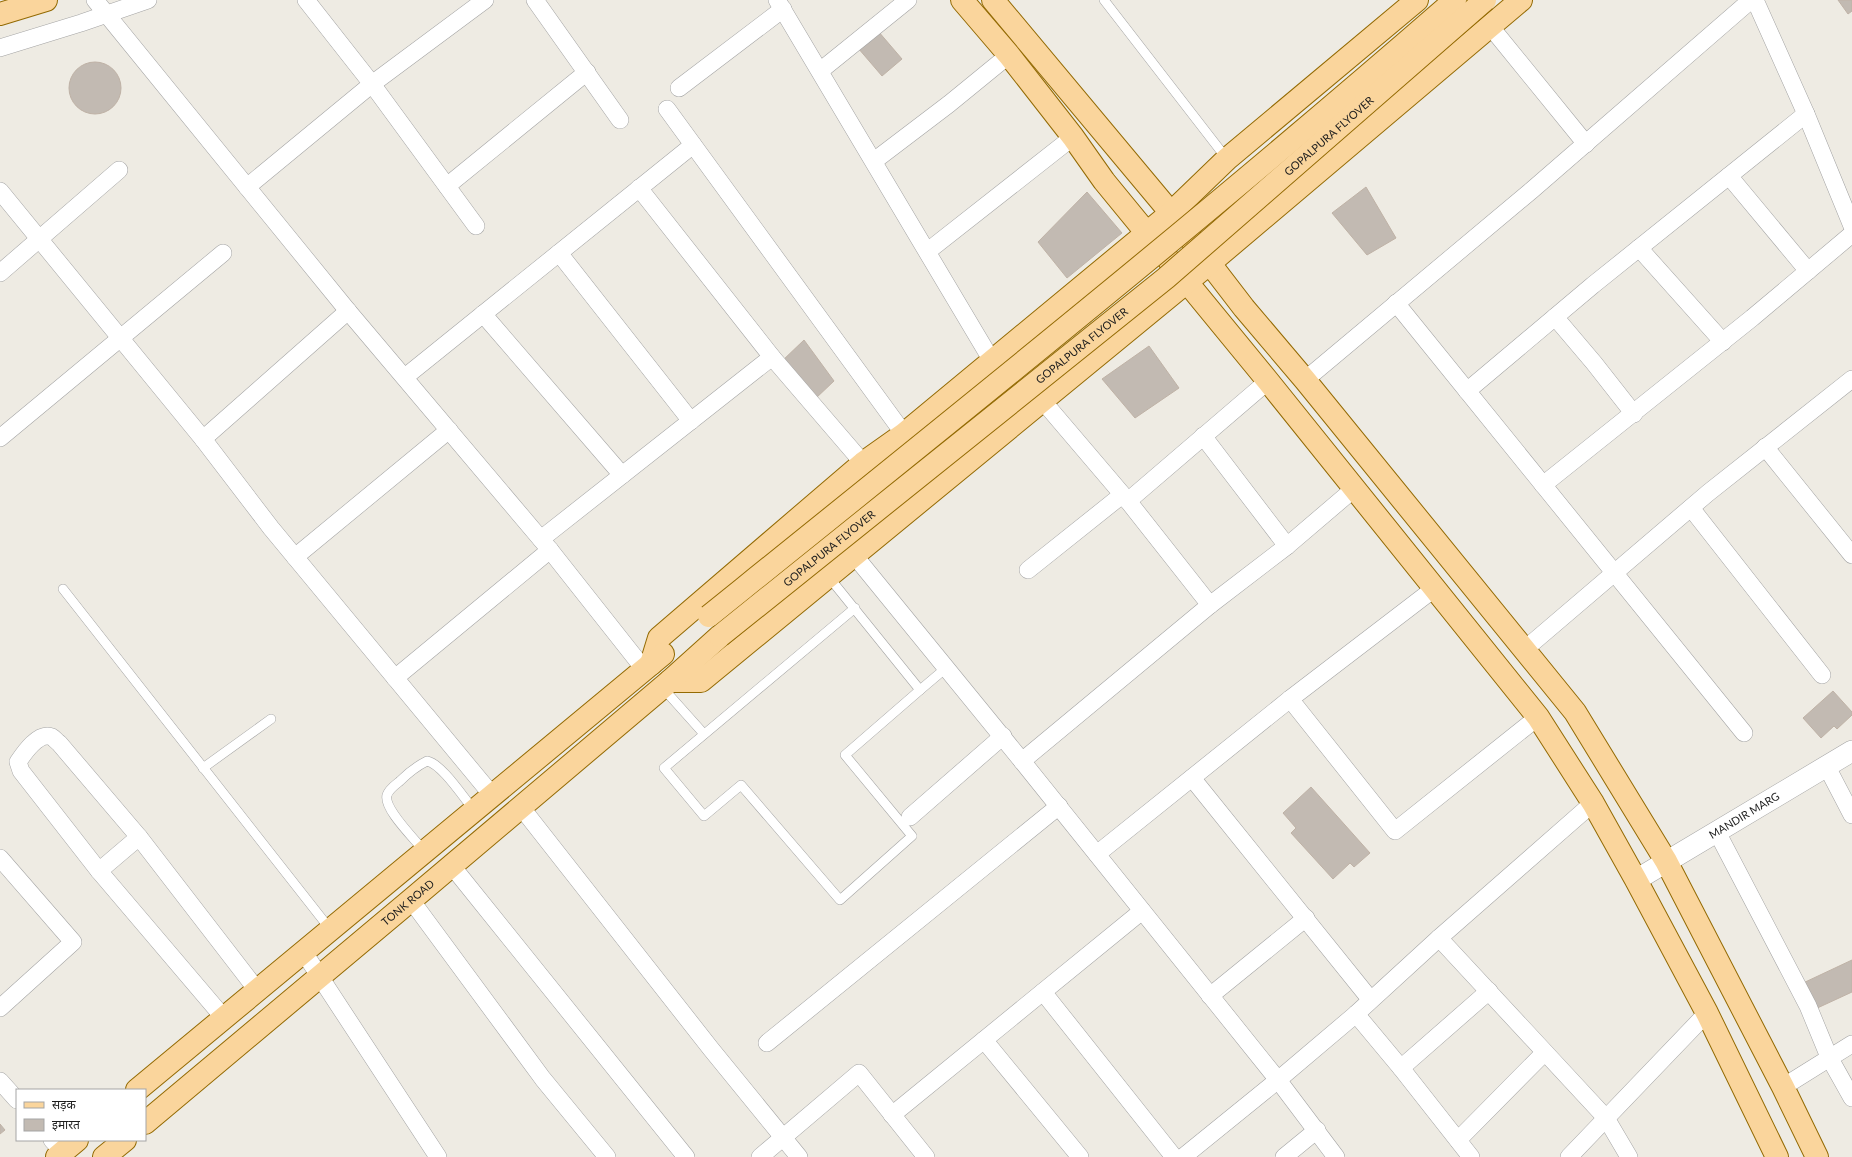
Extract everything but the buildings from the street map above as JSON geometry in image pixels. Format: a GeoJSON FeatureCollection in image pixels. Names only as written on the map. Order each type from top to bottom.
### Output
{"type":"FeatureCollection","features":[{"type":"Feature","properties":{"kind":"main road"},"geometry":{"type":"LineString","coordinates":[[0,14],[46,0]]}},
{"type":"Feature","properties":{"kind":"main road"},"geometry":{"type":"LineString","coordinates":[[962,0],[1009,55],[1104,181],[1355,488],[1538,716],[1593,803],[1636,880],[1707,1013],[1777,1157]]}},
{"type":"Feature","properties":{"kind":"main road"},"geometry":{"type":"LineString","coordinates":[[993,0],[1171,213],[1244,308],[1305,380],[1575,712],[1666,861],[1783,1087],[1817,1157]]}},
{"type":"Feature","properties":{"kind":"main road","name":"GOPALPURA FLYOVER"},"geometry":{"type":"LineString","coordinates":[[647,666],[1153,256],[1333,106],[1455,0]]}},
{"type":"Feature","properties":{"kind":"main road","name":"GOPALPURA FLYOVER"},"geometry":{"type":"LineString","coordinates":[[666,684],[720,636],[1166,278],[1484,0]]}},
{"type":"Feature","properties":{"kind":"main road"},"geometry":{"type":"LineString","coordinates":[[666,684],[701,681],[1210,263],[1521,0]]}},
{"type":"Feature","properties":{"kind":"main road"},"geometry":{"type":"LineString","coordinates":[[138,1089],[647,666],[660,638],[863,463],[904,434],[1171,213],[1227,159],[1306,93],[1406,4]]}},
{"type":"Feature","properties":{"kind":"main road"},"geometry":{"type":"LineString","coordinates":[[1306,93],[1350,145]]}},
{"type":"Feature","properties":{"kind":"main road"},"geometry":{"type":"LineString","coordinates":[[939,405],[979,453]]}},
{"type":"Feature","properties":{"kind":"main road","name":"TONK ROAD"},"geometry":{"type":"LineString","coordinates":[[146,1122],[452,866],[666,684]]}},
{"type":"Feature","properties":{"kind":"main road"},"geometry":{"type":"LineString","coordinates":[[104,1157],[124,1141]]}},
{"type":"Feature","properties":{"kind":"street"},"geometry":{"type":"LineString","coordinates":[[95,0],[348,311],[647,666]]}},
{"type":"Feature","properties":{"kind":"street"},"geometry":{"type":"LineString","coordinates":[[0,48],[148,0]]}},
{"type":"Feature","properties":{"kind":"street"},"geometry":{"type":"LineString","coordinates":[[306,0],[372,84],[476,226]]}},
{"type":"Feature","properties":{"kind":"street"},"geometry":{"type":"LineString","coordinates":[[246,186],[372,84],[485,0]]}},
{"type":"Feature","properties":{"kind":"street"},"geometry":{"type":"LineString","coordinates":[[535,0],[620,120]]}},
{"type":"Feature","properties":{"kind":"street"},"geometry":{"type":"LineString","coordinates":[[820,71],[908,0]]}},
{"type":"Feature","properties":{"kind":"street"},"geometry":{"type":"LineString","coordinates":[[1305,380],[1586,144],[1751,0]]}},
{"type":"Feature","properties":{"kind":"street"},"geometry":{"type":"LineString","coordinates":[[1755,0],[1806,114],[1852,226]]}},
{"type":"Feature","properties":{"kind":"street"},"geometry":{"type":"LineString","coordinates":[[679,88],[780,4],[992,361]]}},
{"type":"Feature","properties":{"kind":"street"},"geometry":{"type":"LineString","coordinates":[[1490,26],[1586,144]]}},
{"type":"Feature","properties":{"kind":"street"},"geometry":{"type":"LineString","coordinates":[[874,161],[949,104],[1009,55]]}},
{"type":"Feature","properties":{"kind":"street"},"geometry":{"type":"LineString","coordinates":[[447,186],[587,72]]}},
{"type":"Feature","properties":{"kind":"street"},"geometry":{"type":"LineString","coordinates":[[667,109],[904,434]]}},
{"type":"Feature","properties":{"kind":"street"},"geometry":{"type":"LineString","coordinates":[[1467,391],[1639,248],[1806,114]]}},
{"type":"Feature","properties":{"kind":"street"},"geometry":{"type":"LineString","coordinates":[[928,251],[1072,137]]}},
{"type":"Feature","properties":{"kind":"street"},"geometry":{"type":"LineString","coordinates":[[405,377],[693,145]]}},
{"type":"Feature","properties":{"kind":"street"},"geometry":{"type":"LineString","coordinates":[[0,273],[40,240],[119,170]]}},
{"type":"Feature","properties":{"kind":"street"},"geometry":{"type":"LineString","coordinates":[[1729,176],[1808,271]]}},
{"type":"Feature","properties":{"kind":"street"},"geometry":{"type":"LineString","coordinates":[[639,188],[772,357],[863,463]]}},
{"type":"Feature","properties":{"kind":"street"},"geometry":{"type":"LineString","coordinates":[[0,191],[203,439],[271,528],[492,795]]}},
{"type":"Feature","properties":{"kind":"street"},"geometry":{"type":"LineString","coordinates":[[1543,485],[1723,342],[1852,234]]}},
{"type":"Feature","properties":{"kind":"street"},"geometry":{"type":"LineString","coordinates":[[1639,248],[1723,342]]}},
{"type":"Feature","properties":{"kind":"street"},"geometry":{"type":"LineString","coordinates":[[559,253],[691,421]]}},
{"type":"Feature","properties":{"kind":"street"},"geometry":{"type":"LineString","coordinates":[[0,438],[223,254]]}},
{"type":"Feature","properties":{"kind":"street"},"geometry":{"type":"LineString","coordinates":[[1396,303],[1744,733]]}},
{"type":"Feature","properties":{"kind":"street"},"geometry":{"type":"LineString","coordinates":[[203,439],[348,311]]}},
{"type":"Feature","properties":{"kind":"street"},"geometry":{"type":"LineString","coordinates":[[484,314],[622,475]]}},
{"type":"Feature","properties":{"kind":"street"},"geometry":{"type":"LineString","coordinates":[[1555,317],[1634,414]]}},
{"type":"Feature","properties":{"kind":"street"},"geometry":{"type":"LineString","coordinates":[[395,678],[622,475],[772,357]]}},
{"type":"Feature","properties":{"kind":"street"},"geometry":{"type":"LineString","coordinates":[[1028,570],[1125,498],[1203,436],[1268,381]]}},
{"type":"Feature","properties":{"kind":"street"},"geometry":{"type":"LineString","coordinates":[[1524,650],[1613,572],[1766,447],[1849,386]]}},
{"type":"Feature","properties":{"kind":"street"},"geometry":{"type":"LineString","coordinates":[[1042,400],[1125,498],[1210,605]]}},
{"type":"Feature","properties":{"kind":"street"},"geometry":{"type":"LineString","coordinates":[[295,557],[449,430]]}},
{"type":"Feature","properties":{"kind":"street"},"geometry":{"type":"LineString","coordinates":[[1203,436],[1287,546]]}},
{"type":"Feature","properties":{"kind":"street"},"geometry":{"type":"LineString","coordinates":[[1766,447],[1852,555]]}},
{"type":"Feature","properties":{"kind":"street"},"geometry":{"type":"LineString","coordinates":[[1022,760],[1210,605],[1287,546],[1355,488]]}},
{"type":"Feature","properties":{"kind":"street"},"geometry":{"type":"LineString","coordinates":[[1691,508],[1822,675]]}},
{"type":"Feature","properties":{"kind":"street"},"geometry":{"type":"LineString","coordinates":[[854,555],[1003,736],[1278,1080],[1336,1157]]}},
{"type":"Feature","properties":{"kind":"street"},"geometry":{"type":"LineString","coordinates":[[1097,854],[1290,699],[1435,588]]}},
{"type":"Feature","properties":{"kind":"street"},"geometry":{"type":"LineString","coordinates":[[1290,699],[1395,831],[1538,716]]}},
{"type":"Feature","properties":{"kind":"street"},"geometry":{"type":"LineString","coordinates":[[224,1018],[99,872],[21,771],[18,762],[37,740],[44,736],[51,737],[59,744],[139,836],[257,990]]}},
{"type":"Feature","properties":{"kind":"street"},"geometry":{"type":"LineString","coordinates":[[906,820],[1003,736]]}},
{"type":"Feature","properties":{"kind":"street","name":"MANDIR MARG"},"geometry":{"type":"LineString","coordinates":[[1636,880],[1852,751]]}},
{"type":"Feature","properties":{"kind":"street"},"geometry":{"type":"LineString","coordinates":[[1827,767],[1852,815]]}},
{"type":"Feature","properties":{"kind":"street"},"geometry":{"type":"LineString","coordinates":[[1192,778],[1306,918],[1370,1000]]}},
{"type":"Feature","properties":{"kind":"street"},"geometry":{"type":"LineString","coordinates":[[1183,1157],[1356,1014],[1439,938],[1593,803]]}},
{"type":"Feature","properties":{"kind":"street"},"geometry":{"type":"LineString","coordinates":[[768,1043],[1059,806]]}},
{"type":"Feature","properties":{"kind":"street"},"geometry":{"type":"LineString","coordinates":[[521,807],[798,1157]]}},
{"type":"Feature","properties":{"kind":"street"},"geometry":{"type":"LineString","coordinates":[[1717,832],[1808,1006],[1829,1057],[1852,1098]]}},
{"type":"Feature","properties":{"kind":"street"},"geometry":{"type":"LineString","coordinates":[[99,872],[139,836]]}},
{"type":"Feature","properties":{"kind":"street"},"geometry":{"type":"LineString","coordinates":[[0,858],[73,942],[0,1008]]}},
{"type":"Feature","properties":{"kind":"street"},"geometry":{"type":"LineString","coordinates":[[452,866],[686,1157]]}},
{"type":"Feature","properties":{"kind":"street"},"geometry":{"type":"LineString","coordinates":[[411,900],[543,1079],[608,1157]]}},
{"type":"Feature","properties":{"kind":"street"},"geometry":{"type":"LineString","coordinates":[[892,1114],[1142,911]]}},
{"type":"Feature","properties":{"kind":"street"},"geometry":{"type":"LineString","coordinates":[[1210,996],[1306,918]]}},
{"type":"Feature","properties":{"kind":"street"},"geometry":{"type":"LineString","coordinates":[[1439,938],[1544,1053],[1606,1118],[1630,1157]]}},
{"type":"Feature","properties":{"kind":"street"},"geometry":{"type":"LineString","coordinates":[[303,951],[438,1157]]}},
{"type":"Feature","properties":{"kind":"street"},"geometry":{"type":"LineString","coordinates":[[1401,1068],[1488,991]]}},
{"type":"Feature","properties":{"kind":"street"},"geometry":{"type":"LineString","coordinates":[[1043,992],[1174,1157]]}},
{"type":"Feature","properties":{"kind":"street"},"geometry":{"type":"LineString","coordinates":[[1569,1157],[1707,1013]]}},
{"type":"Feature","properties":{"kind":"street"},"geometry":{"type":"LineString","coordinates":[[1356,1014],[1401,1068],[1471,1157]]}},
{"type":"Feature","properties":{"kind":"street"},"geometry":{"type":"LineString","coordinates":[[984,1040],[1080,1157]]}},
{"type":"Feature","properties":{"kind":"street"},"geometry":{"type":"LineString","coordinates":[[1783,1087],[1852,1044]]}},
{"type":"Feature","properties":{"kind":"street"},"geometry":{"type":"LineString","coordinates":[[1458,1140],[1544,1053]]}},
{"type":"Feature","properties":{"kind":"street"},"geometry":{"type":"LineString","coordinates":[[760,1157],[859,1073],[926,1157]]}},
{"type":"Feature","properties":{"kind":"street"},"geometry":{"type":"LineString","coordinates":[[0,1081],[16,1099]]}},
{"type":"Feature","properties":{"kind":"street"},"geometry":{"type":"LineString","coordinates":[[1284,1157],[1317,1130]]}},
{"type":"Feature","properties":{"kind":"lane"},"geometry":{"type":"LineString","coordinates":[[1104,0],[1227,159]]}},
{"type":"Feature","properties":{"kind":"lane"},"geometry":{"type":"LineString","coordinates":[[828,576],[920,690]]}},
{"type":"Feature","properties":{"kind":"lane"},"geometry":{"type":"LineString","coordinates":[[63,589],[330,929]]}},
{"type":"Feature","properties":{"kind":"lane"},"geometry":{"type":"LineString","coordinates":[[855,608],[665,767],[665,770],[704,816],[741,785],[838,900],[841,900],[911,838],[906,820],[845,755],[946,668]]}},
{"type":"Feature","properties":{"kind":"lane"},"geometry":{"type":"LineString","coordinates":[[666,684],[704,734]]}},
{"type":"Feature","properties":{"kind":"lane"},"geometry":{"type":"LineString","coordinates":[[203,768],[271,719]]}},
{"type":"Feature","properties":{"kind":"lane"},"geometry":{"type":"LineString","coordinates":[[424,851],[393,813],[387,802],[387,795],[391,789],[407,774],[427,761],[432,762],[442,771],[474,810]]}}]}
